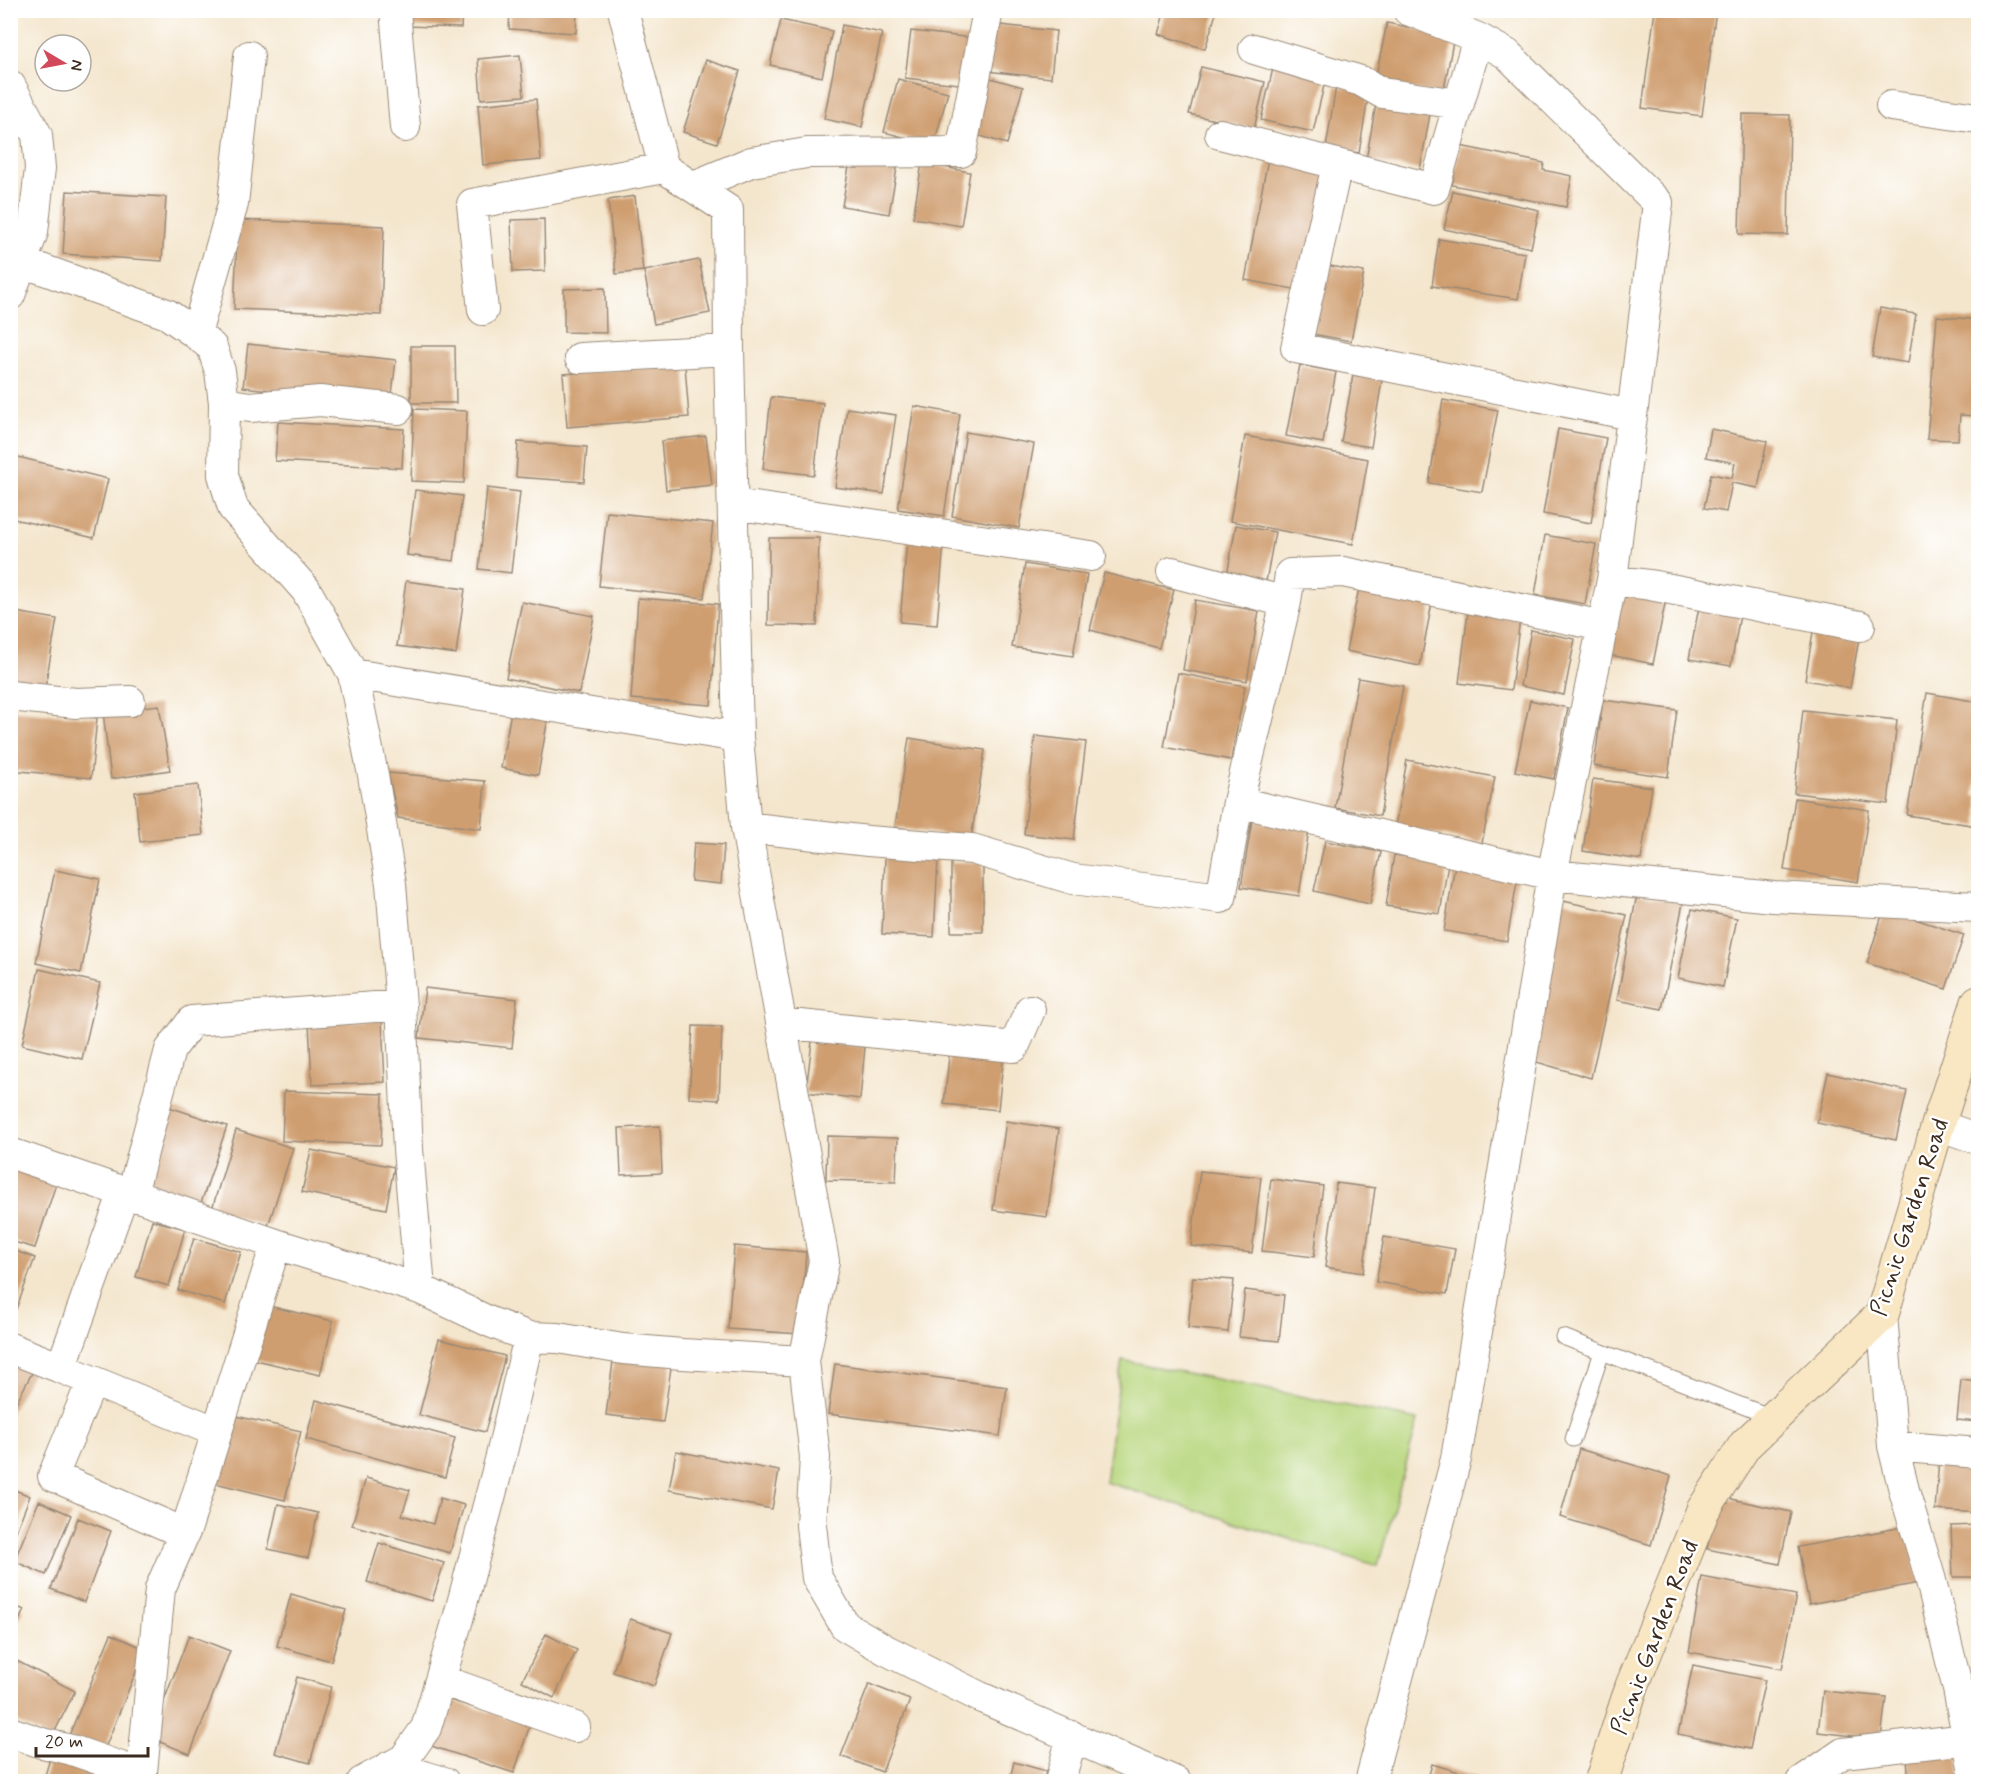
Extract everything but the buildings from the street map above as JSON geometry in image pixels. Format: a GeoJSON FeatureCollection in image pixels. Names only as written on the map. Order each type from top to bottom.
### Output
{"type":"FeatureCollection","features":[{"type":"Feature","properties":{"kind":"main road","name":"Picnic Garden Road"},"geometry":{"type":"LineString","coordinates":[[1600,1782],[1632,1686],[1703,1510],[1745,1445],[1882,1315],[1938,1125],[1978,1002]]}},
{"type":"Feature","properties":{"kind":"street"},"geometry":{"type":"LineString","coordinates":[[395,10],[405,127]]}},
{"type":"Feature","properties":{"kind":"street"},"geometry":{"type":"LineString","coordinates":[[623,10],[664,168]]}},
{"type":"Feature","properties":{"kind":"street"},"geometry":{"type":"LineString","coordinates":[[694,186],[751,162],[807,153],[961,152],[988,10]]}},
{"type":"Feature","properties":{"kind":"street"},"geometry":{"type":"LineString","coordinates":[[1370,1782],[1455,1459],[1551,875],[1612,580],[1658,203],[1507,54],[1478,38],[1408,10]]}},
{"type":"Feature","properties":{"kind":"street"},"geometry":{"type":"LineString","coordinates":[[1220,134],[1434,189],[1478,38]]}},
{"type":"Feature","properties":{"kind":"street"},"geometry":{"type":"LineString","coordinates":[[1254,49],[1361,81],[1382,93],[1459,104]]}},
{"type":"Feature","properties":{"kind":"street"},"geometry":{"type":"LineString","coordinates":[[196,333],[233,204],[249,57]]}},
{"type":"Feature","properties":{"kind":"street"},"geometry":{"type":"LineString","coordinates":[[10,85],[37,135],[40,168],[33,232],[10,295]]}},
{"type":"Feature","properties":{"kind":"street"},"geometry":{"type":"LineString","coordinates":[[1891,106],[1978,118]]}},
{"type":"Feature","properties":{"kind":"street"},"geometry":{"type":"LineString","coordinates":[[1338,165],[1296,348],[1632,415]]}},
{"type":"Feature","properties":{"kind":"street"},"geometry":{"type":"LineString","coordinates":[[483,310],[472,204],[664,168],[728,210],[738,737],[746,827],[824,1261],[804,1360],[815,1457],[811,1525],[817,1578],[845,1626],[886,1650],[980,1697],[1176,1782]]}},
{"type":"Feature","properties":{"kind":"street"},"geometry":{"type":"LineString","coordinates":[[22,262],[167,314],[196,333],[212,347],[220,371],[224,403],[224,475],[233,508],[306,590],[353,674],[391,884],[401,1005],[408,1149],[420,1289]]}},
{"type":"Feature","properties":{"kind":"street"},"geometry":{"type":"LineString","coordinates":[[580,358],[729,350]]}},
{"type":"Feature","properties":{"kind":"street"},"geometry":{"type":"LineString","coordinates":[[224,403],[250,407],[320,401],[398,409]]}},
{"type":"Feature","properties":{"kind":"street"},"geometry":{"type":"LineString","coordinates":[[733,504],[1091,556]]}},
{"type":"Feature","properties":{"kind":"street"},"geometry":{"type":"LineString","coordinates":[[1172,572],[1286,602]]}},
{"type":"Feature","properties":{"kind":"street"},"geometry":{"type":"LineString","coordinates":[[746,827],[868,841],[972,849],[1073,879],[1221,898],[1238,802],[1286,602],[1290,574],[1343,572],[1602,626]]}},
{"type":"Feature","properties":{"kind":"street"},"geometry":{"type":"LineString","coordinates":[[1612,580],[1650,585],[1860,626]]}},
{"type":"Feature","properties":{"kind":"street"},"geometry":{"type":"LineString","coordinates":[[353,674],[738,737]]}},
{"type":"Feature","properties":{"kind":"street"},"geometry":{"type":"LineString","coordinates":[[10,696],[76,703],[129,701]]}},
{"type":"Feature","properties":{"kind":"street"},"geometry":{"type":"LineString","coordinates":[[1238,802],[1551,875],[1774,897],[1978,907]]}},
{"type":"Feature","properties":{"kind":"street"},"geometry":{"type":"LineString","coordinates":[[62,1368],[128,1193],[170,1050],[192,1021],[401,1005]]}},
{"type":"Feature","properties":{"kind":"street"},"geometry":{"type":"LineString","coordinates":[[781,1023],[1014,1047],[1030,1010]]}},
{"type":"Feature","properties":{"kind":"street"},"geometry":{"type":"LineString","coordinates":[[1938,1125],[1978,1139]]}},
{"type":"Feature","properties":{"kind":"street"},"geometry":{"type":"LineString","coordinates":[[10,1153],[276,1244],[420,1289],[490,1322],[529,1337],[558,1338],[623,1349],[682,1354],[804,1360]]}},
{"type":"Feature","properties":{"kind":"street"},"geometry":{"type":"LineString","coordinates":[[10,1732],[72,1750],[141,1778],[160,1589],[184,1533],[276,1244]]}},
{"type":"Feature","properties":{"kind":"street"},"geometry":{"type":"LineString","coordinates":[[1882,1315],[1893,1446],[1930,1577],[1958,1689],[1976,1782]]}},
{"type":"Feature","properties":{"kind":"street"},"geometry":{"type":"LineString","coordinates":[[362,1782],[404,1759],[426,1728],[458,1619],[501,1456],[529,1337]]}},
{"type":"Feature","properties":{"kind":"street"},"geometry":{"type":"LineString","coordinates":[[10,1348],[217,1432]]}},
{"type":"Feature","properties":{"kind":"street"},"geometry":{"type":"LineString","coordinates":[[92,1381],[53,1476],[184,1533]]}},
{"type":"Feature","properties":{"kind":"street"},"geometry":{"type":"LineString","coordinates":[[1893,1446],[1978,1453]]}},
{"type":"Feature","properties":{"kind":"street"},"geometry":{"type":"LineString","coordinates":[[441,1680],[575,1727]]}},
{"type":"Feature","properties":{"kind":"street"},"geometry":{"type":"LineString","coordinates":[[1060,1782],[1072,1737]]}},
{"type":"Feature","properties":{"kind":"street"},"geometry":{"type":"LineString","coordinates":[[1801,1782],[1843,1753],[1968,1739]]}},
{"type":"Feature","properties":{"kind":"street"},"geometry":{"type":"LineString","coordinates":[[390,1766],[444,1782]]}},
{"type":"Feature","properties":{"kind":"lane"},"geometry":{"type":"LineString","coordinates":[[1563,1337],[1774,1418]]}},
{"type":"Feature","properties":{"kind":"lane"},"geometry":{"type":"LineString","coordinates":[[1573,1439],[1602,1352]]}},
{"type":"Feature","properties":{"kind":"green space"},"geometry":{"type":"Polygon","coordinates":[[[1122,1360],[1418,1420],[1378,1566],[1105,1482],[1122,1360]]]}}]}
